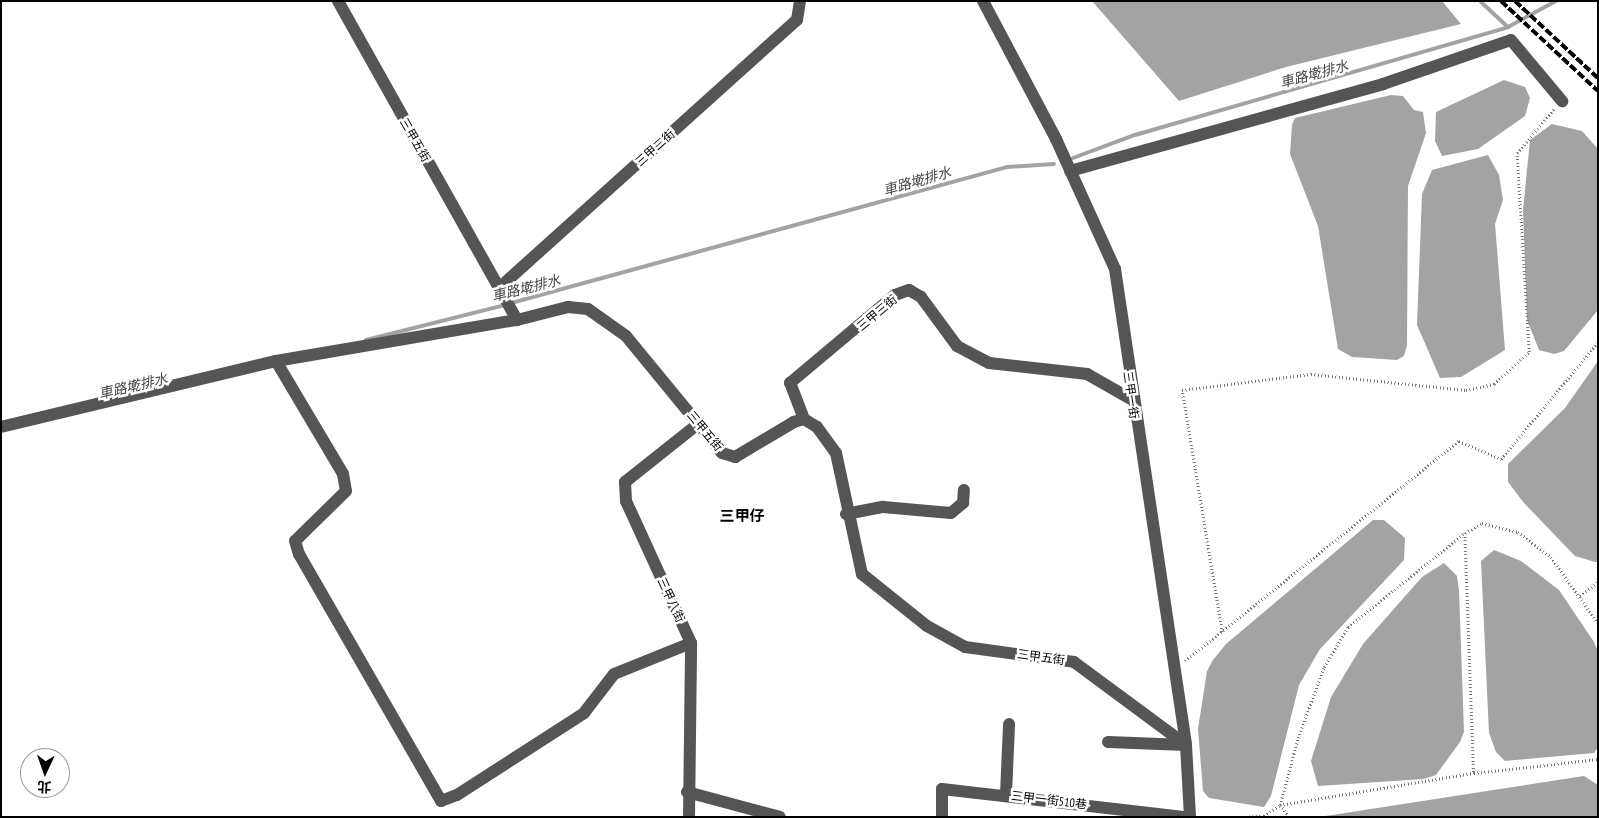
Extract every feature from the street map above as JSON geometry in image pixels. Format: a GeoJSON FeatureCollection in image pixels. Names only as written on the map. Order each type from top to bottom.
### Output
{"type":"FeatureCollection","features":[{"type":"Feature","properties":{"kind":"street","name":"三甲五街"},"geometry":{"type":"LineString","coordinates":[[338,1],[517,320],[568,307],[588,309],[626,336],[722,454],[735,457],[804,419],[817,426],[836,453],[846,514],[862,574],[927,626],[966,647],[1074,662],[1186,745]]}},
{"type":"Feature","properties":{"kind":"street","name":"三甲二街"},"geometry":{"type":"LineString","coordinates":[[499,288],[797,20],[800,1]]}},
{"type":"Feature","properties":{"kind":"street","name":"三甲一街"},"geometry":{"type":"LineString","coordinates":[[983,1],[1070,171],[1115,269],[1131,399],[1186,745],[1190,817]]}},
{"type":"Feature","properties":{"kind":"street"},"geometry":{"type":"LineString","coordinates":[[1070,171],[1383,84],[1511,40],[1562,101]]}},
{"type":"Feature","properties":{"kind":"street","name":"三甲三街"},"geometry":{"type":"LineString","coordinates":[[804,419],[790,383],[896,295],[909,290],[921,297],[957,346],[989,363],[1087,374],[1131,399]]}},
{"type":"Feature","properties":{"kind":"street"},"geometry":{"type":"LineString","coordinates":[[1,427],[276,361],[517,320]]}},
{"type":"Feature","properties":{"kind":"street"},"geometry":{"type":"LineString","coordinates":[[276,361],[343,474],[346,491],[295,541],[299,554],[441,800],[457,795],[584,713],[614,674],[691,642]]}},
{"type":"Feature","properties":{"kind":"street","name":"三甲八街"},"geometry":{"type":"LineString","coordinates":[[688,817],[691,642],[626,501],[625,482],[698,424]]}},
{"type":"Feature","properties":{"kind":"street"},"geometry":{"type":"LineString","coordinates":[[846,514],[883,507],[951,513],[963,503],[964,490]]}},
{"type":"Feature","properties":{"kind":"street"},"geometry":{"type":"LineString","coordinates":[[1006,794],[1009,724]]}},
{"type":"Feature","properties":{"kind":"street"},"geometry":{"type":"LineString","coordinates":[[1108,742],[1186,745]]}},
{"type":"Feature","properties":{"kind":"street","name":"三甲一街510巷"},"geometry":{"type":"LineString","coordinates":[[942,817],[942,789],[1006,794],[1183,817]]}},
{"type":"Feature","properties":{"kind":"street"},"geometry":{"type":"LineString","coordinates":[[687,792],[780,817]]}},
{"type":"Feature","properties":{"kind":"path"},"geometry":{"type":"LineString","coordinates":[[1222,632],[1182,390],[1311,374],[1466,390],[1494,384],[1528,352],[1517,154],[1562,101]]}},
{"type":"Feature","properties":{"kind":"path"},"geometry":{"type":"LineString","coordinates":[[1174,670],[1459,441],[1501,459],[1598,342]]}},
{"type":"Feature","properties":{"kind":"path"},"geometry":{"type":"LineString","coordinates":[[1280,805],[1324,667],[1348,627],[1464,532],[1482,523],[1518,532],[1552,557],[1598,623]]}},
{"type":"Feature","properties":{"kind":"path"},"geometry":{"type":"LineString","coordinates":[[1464,532],[1474,773]]}},
{"type":"Feature","properties":{"kind":"path"},"geometry":{"type":"LineString","coordinates":[[1580,596],[1598,582]]}},
{"type":"Feature","properties":{"kind":"path"},"geometry":{"type":"LineString","coordinates":[[1242,817],[1264,816],[1280,805],[1474,773],[1598,759]]}},
{"type":"Feature","properties":{"kind":"path"},"geometry":{"type":"LineString","coordinates":[[1280,805],[1289,817]]}},
{"type":"Feature","properties":{"kind":"shaded area"},"geometry":{"type":"Polygon","coordinates":[[[1092,1],[1442,1],[1461,24],[1286,67],[1179,101],[1092,1]]]}},
{"type":"Feature","properties":{"kind":"shaded area"},"geometry":{"type":"Polygon","coordinates":[[[1504,80],[1525,87],[1530,98],[1525,116],[1478,149],[1442,156],[1435,141],[1436,112],[1504,80]]]}},
{"type":"Feature","properties":{"kind":"shaded area"},"geometry":{"type":"Polygon","coordinates":[[[1391,95],[1403,96],[1414,110],[1423,112],[1426,133],[1408,186],[1407,345],[1404,356],[1397,360],[1352,357],[1338,349],[1318,226],[1290,154],[1292,125],[1295,118],[1391,95]]]}},
{"type":"Feature","properties":{"kind":"shaded area"},"geometry":{"type":"Polygon","coordinates":[[[1552,124],[1582,131],[1598,149],[1598,310],[1564,351],[1554,354],[1539,350],[1527,320],[1523,210],[1530,140],[1552,124]]]}},
{"type":"Feature","properties":{"kind":"shaded area"},"geometry":{"type":"Polygon","coordinates":[[[1488,155],[1499,175],[1503,200],[1495,224],[1505,350],[1461,377],[1440,378],[1417,325],[1422,194],[1432,170],[1488,155]]]}},
{"type":"Feature","properties":{"kind":"shaded area"},"geometry":{"type":"Polygon","coordinates":[[[1598,361],[1598,562],[1595,562],[1575,556],[1524,503],[1508,482],[1508,464],[1565,408],[1598,361]]]}},
{"type":"Feature","properties":{"kind":"shaded area"},"geometry":{"type":"Polygon","coordinates":[[[1373,520],[1384,520],[1405,538],[1404,560],[1320,649],[1299,685],[1271,796],[1264,807],[1209,798],[1203,791],[1198,729],[1207,671],[1213,660],[1226,644],[1373,520]]]}},
{"type":"Feature","properties":{"kind":"shaded area"},"geometry":{"type":"Polygon","coordinates":[[[1494,550],[1521,561],[1559,590],[1594,642],[1598,651],[1598,747],[1594,753],[1505,761],[1496,752],[1489,733],[1481,561],[1494,550]]]}},
{"type":"Feature","properties":{"kind":"shaded area"},"geometry":{"type":"Polygon","coordinates":[[[1444,563],[1457,576],[1459,590],[1464,732],[1460,742],[1436,775],[1424,779],[1318,786],[1311,761],[1331,697],[1363,644],[1422,577],[1444,563]]]}},
{"type":"Feature","properties":{"kind":"shaded area"},"geometry":{"type":"Polygon","coordinates":[[[1584,776],[1598,785],[1598,817],[1319,817],[1584,776]]]}},
{"type":"Feature","properties":{"kind":"waterway"},"geometry":{"type":"LineString","coordinates":[[1480,1],[1508,27]]}},
{"type":"Feature","properties":{"kind":"waterway","name":"車路墘排水"},"geometry":{"type":"LineString","coordinates":[[1073,158],[1135,135],[1508,27],[1556,1]]}},
{"type":"Feature","properties":{"kind":"waterway","name":"車路墘排水"},"geometry":{"type":"LineString","coordinates":[[511,303],[1007,167],[1054,164]]}},
{"type":"Feature","properties":{"kind":"waterway","name":"車路墘排水"},"geometry":{"type":"LineString","coordinates":[[366,340],[505,305]]}},
{"type":"Feature","properties":{"kind":"railway"},"geometry":{"type":"LineString","coordinates":[[1501,1],[1598,91]]}},
{"type":"Feature","properties":{"kind":"railway"},"geometry":{"type":"LineString","coordinates":[[1515,1],[1598,78]]}},
{"type":"Feature","properties":{"kind":"district","name":"三甲仔"},"geometry":{"type":"Point","coordinates":[742,516]}}]}
